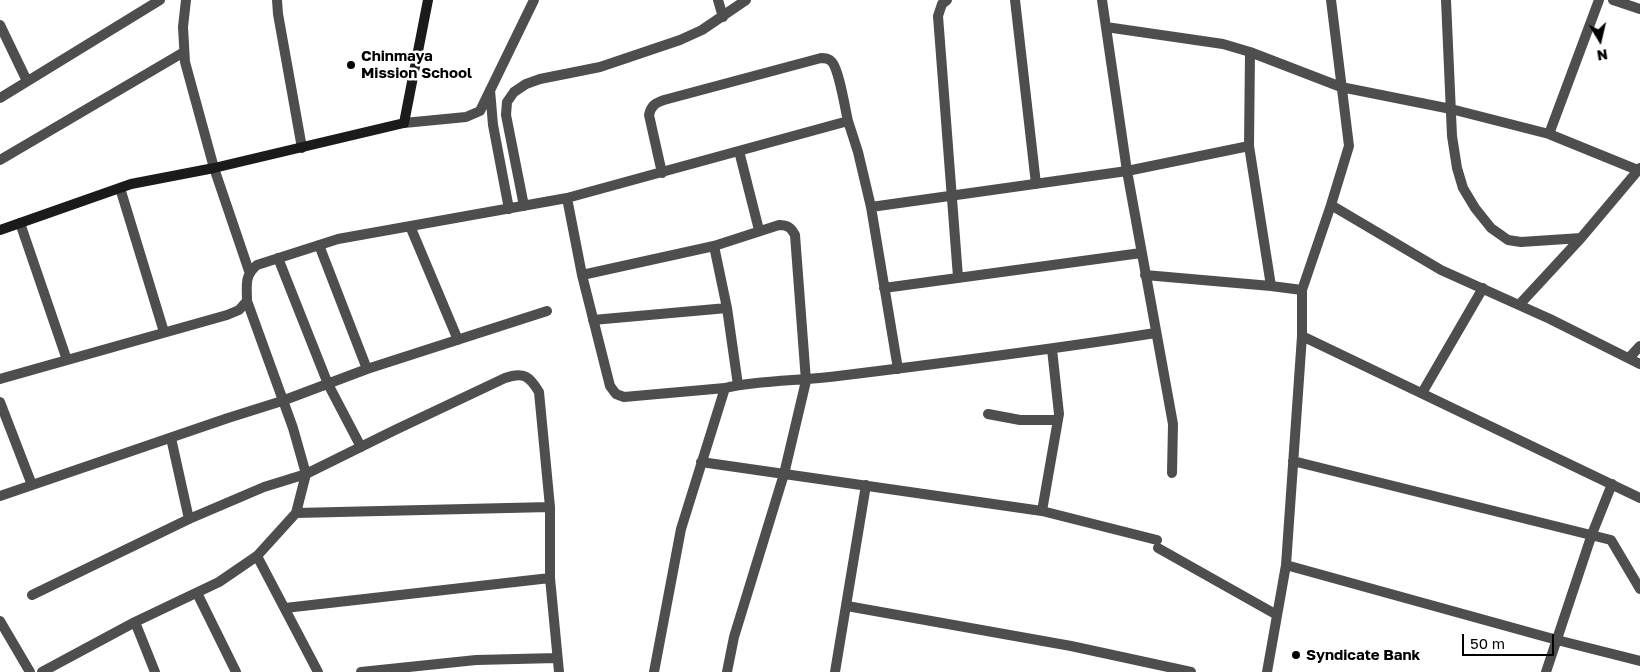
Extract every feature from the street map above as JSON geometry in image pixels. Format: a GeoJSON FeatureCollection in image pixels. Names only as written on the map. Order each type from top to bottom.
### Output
{"type":"FeatureCollection","features":[{"type":"Feature","properties":{"kind":"street"},"geometry":{"type":"LineString","coordinates":[[0,98],[160,0]]}},
{"type":"Feature","properties":{"kind":"street"},"geometry":{"type":"LineString","coordinates":[[186,0],[183,27],[185,62],[214,168],[250,271]]}},
{"type":"Feature","properties":{"kind":"street"},"geometry":{"type":"LineString","coordinates":[[277,0],[302,148]]}},
{"type":"Feature","properties":{"kind":"street"},"geometry":{"type":"LineString","coordinates":[[404,123],[428,0]]}},
{"type":"Feature","properties":{"kind":"street"},"geometry":{"type":"LineString","coordinates":[[0,230],[131,184],[214,168],[404,123],[473,115],[480,111],[534,0]]}},
{"type":"Feature","properties":{"kind":"street"},"geometry":{"type":"LineString","coordinates":[[718,0],[723,16]]}},
{"type":"Feature","properties":{"kind":"street"},"geometry":{"type":"LineString","coordinates":[[524,206],[506,115],[507,102],[514,92],[526,84],[540,79],[600,67],[680,40],[702,30],[746,0]]}},
{"type":"Feature","properties":{"kind":"street"},"geometry":{"type":"LineString","coordinates":[[947,0],[942,4],[938,16],[958,277]]}},
{"type":"Feature","properties":{"kind":"street"},"geometry":{"type":"LineString","coordinates":[[1015,0],[1036,184]]}},
{"type":"Feature","properties":{"kind":"street"},"geometry":{"type":"LineString","coordinates":[[1102,0],[1127,171],[1155,334],[1173,424],[1172,473]]}},
{"type":"Feature","properties":{"kind":"street"},"geometry":{"type":"LineString","coordinates":[[1267,672],[1286,565],[1302,336],[1302,290],[1331,205],[1348,146],[1331,0]]}},
{"type":"Feature","properties":{"kind":"street"},"geometry":{"type":"LineString","coordinates":[[1446,0],[1452,136],[1457,168],[1467,194],[1475,208],[1491,228],[1508,240],[1521,242],[1581,238]]}},
{"type":"Feature","properties":{"kind":"street"},"geometry":{"type":"LineString","coordinates":[[1549,134],[1599,0]]}},
{"type":"Feature","properties":{"kind":"street"},"geometry":{"type":"LineString","coordinates":[[1613,0],[1640,9]]}},
{"type":"Feature","properties":{"kind":"street"},"geometry":{"type":"LineString","coordinates":[[0,25],[27,81]]}},
{"type":"Feature","properties":{"kind":"street"},"geometry":{"type":"LineString","coordinates":[[1106,27],[1223,44],[1250,52],[1341,87],[1451,109],[1549,134],[1640,170],[1519,305]]}},
{"type":"Feature","properties":{"kind":"street"},"geometry":{"type":"LineString","coordinates":[[0,160],[184,52]]}},
{"type":"Feature","properties":{"kind":"street"},"geometry":{"type":"LineString","coordinates":[[1250,52],[1249,146],[1271,286]]}},
{"type":"Feature","properties":{"kind":"street"},"geometry":{"type":"LineString","coordinates":[[662,173],[649,115],[651,108],[656,102],[821,58],[828,58],[833,62],[871,207],[898,369]]}},
{"type":"Feature","properties":{"kind":"street"},"geometry":{"type":"LineString","coordinates":[[490,89],[493,125],[509,209]]}},
{"type":"Feature","properties":{"kind":"street"},"geometry":{"type":"LineString","coordinates":[[42,672],[135,622],[219,582],[257,556],[296,513],[306,474],[293,428],[247,302],[247,278],[250,271],[257,265],[338,239],[567,198],[848,121]]}},
{"type":"Feature","properties":{"kind":"street"},"geometry":{"type":"LineString","coordinates":[[871,207],[1127,171],[1249,146]]}},
{"type":"Feature","properties":{"kind":"street"},"geometry":{"type":"LineString","coordinates":[[739,151],[759,230]]}},
{"type":"Feature","properties":{"kind":"street"},"geometry":{"type":"LineString","coordinates":[[120,188],[164,332]]}},
{"type":"Feature","properties":{"kind":"street"},"geometry":{"type":"LineString","coordinates":[[567,198],[582,275],[610,386],[616,394],[624,397],[725,388],[738,385],[806,381],[1155,334]]}},
{"type":"Feature","properties":{"kind":"street"},"geometry":{"type":"LineString","coordinates":[[1331,205],[1441,270],[1519,305],[1640,364]]}},
{"type":"Feature","properties":{"kind":"street"},"geometry":{"type":"LineString","coordinates":[[20,223],[67,360]]}},
{"type":"Feature","properties":{"kind":"street"},"geometry":{"type":"LineString","coordinates":[[582,275],[714,246],[779,225],[787,225],[793,230],[795,235],[806,381],[784,474],[734,637],[727,672]]}},
{"type":"Feature","properties":{"kind":"street"},"geometry":{"type":"LineString","coordinates":[[410,226],[458,340]]}},
{"type":"Feature","properties":{"kind":"street"},"geometry":{"type":"LineString","coordinates":[[319,245],[367,369]]}},
{"type":"Feature","properties":{"kind":"street"},"geometry":{"type":"LineString","coordinates":[[714,246],[727,308],[738,385]]}},
{"type":"Feature","properties":{"kind":"street"},"geometry":{"type":"LineString","coordinates":[[884,288],[1141,253]]}},
{"type":"Feature","properties":{"kind":"street"},"geometry":{"type":"LineString","coordinates":[[278,258],[328,384],[362,447]]}},
{"type":"Feature","properties":{"kind":"street"},"geometry":{"type":"LineString","coordinates":[[1146,275],[1302,290]]}},
{"type":"Feature","properties":{"kind":"street"},"geometry":{"type":"LineString","coordinates":[[1422,393],[1483,288]]}},
{"type":"Feature","properties":{"kind":"street"},"geometry":{"type":"LineString","coordinates":[[0,379],[227,315],[239,310],[247,302]]}},
{"type":"Feature","properties":{"kind":"street"},"geometry":{"type":"LineString","coordinates":[[593,320],[727,308]]}},
{"type":"Feature","properties":{"kind":"street"},"geometry":{"type":"LineString","coordinates":[[0,496],[282,401],[367,369],[547,311]]}},
{"type":"Feature","properties":{"kind":"street"},"geometry":{"type":"LineString","coordinates":[[1302,336],[1640,498]]}},
{"type":"Feature","properties":{"kind":"street"},"geometry":{"type":"LineString","coordinates":[[1629,358],[1640,346]]}},
{"type":"Feature","properties":{"kind":"street"},"geometry":{"type":"LineString","coordinates":[[1042,511],[1058,420],[1058,402],[1052,349]]}},
{"type":"Feature","properties":{"kind":"street"},"geometry":{"type":"LineString","coordinates":[[32,595],[189,519],[264,487],[306,474],[506,378],[517,375],[527,376],[539,392],[550,507],[550,578],[558,672]]}},
{"type":"Feature","properties":{"kind":"street"},"geometry":{"type":"LineString","coordinates":[[654,672],[681,529],[725,388]]}},
{"type":"Feature","properties":{"kind":"street"},"geometry":{"type":"LineString","coordinates":[[0,402],[32,485]]}},
{"type":"Feature","properties":{"kind":"street"},"geometry":{"type":"LineString","coordinates":[[988,414],[1020,420],[1058,420]]}},
{"type":"Feature","properties":{"kind":"street"},"geometry":{"type":"LineString","coordinates":[[171,438],[189,519]]}},
{"type":"Feature","properties":{"kind":"street"},"geometry":{"type":"LineString","coordinates":[[1293,461],[1611,540],[1640,590]]}},
{"type":"Feature","properties":{"kind":"street"},"geometry":{"type":"LineString","coordinates":[[701,462],[1042,511],[1157,544],[1277,615]]}},
{"type":"Feature","properties":{"kind":"street"},"geometry":{"type":"LineString","coordinates":[[1546,672],[1592,534],[1612,484]]}},
{"type":"Feature","properties":{"kind":"street"},"geometry":{"type":"LineString","coordinates":[[835,672],[866,485]]}},
{"type":"Feature","properties":{"kind":"street"},"geometry":{"type":"LineString","coordinates":[[296,513],[550,507]]}},
{"type":"Feature","properties":{"kind":"street"},"geometry":{"type":"LineString","coordinates":[[257,556],[318,672]]}},
{"type":"Feature","properties":{"kind":"street"},"geometry":{"type":"LineString","coordinates":[[1286,565],[1640,661]]}},
{"type":"Feature","properties":{"kind":"street"},"geometry":{"type":"LineString","coordinates":[[285,608],[550,578]]}},
{"type":"Feature","properties":{"kind":"street"},"geometry":{"type":"LineString","coordinates":[[197,593],[236,672]]}},
{"type":"Feature","properties":{"kind":"street"},"geometry":{"type":"LineString","coordinates":[[847,606],[1071,646],[1191,672]]}},
{"type":"Feature","properties":{"kind":"street"},"geometry":{"type":"LineString","coordinates":[[0,621],[30,672]]}},
{"type":"Feature","properties":{"kind":"street"},"geometry":{"type":"LineString","coordinates":[[135,622],[154,672]]}},
{"type":"Feature","properties":{"kind":"street"},"geometry":{"type":"LineString","coordinates":[[361,672],[476,660],[557,658]]}},
{"type":"Feature","properties":{"kind":"place","name":"Chinmaya Mission School"},"geometry":{"type":"Point","coordinates":[351,65]}},
{"type":"Feature","properties":{"kind":"place","name":"Syndicate Bank"},"geometry":{"type":"Point","coordinates":[1296,655]}}]}
